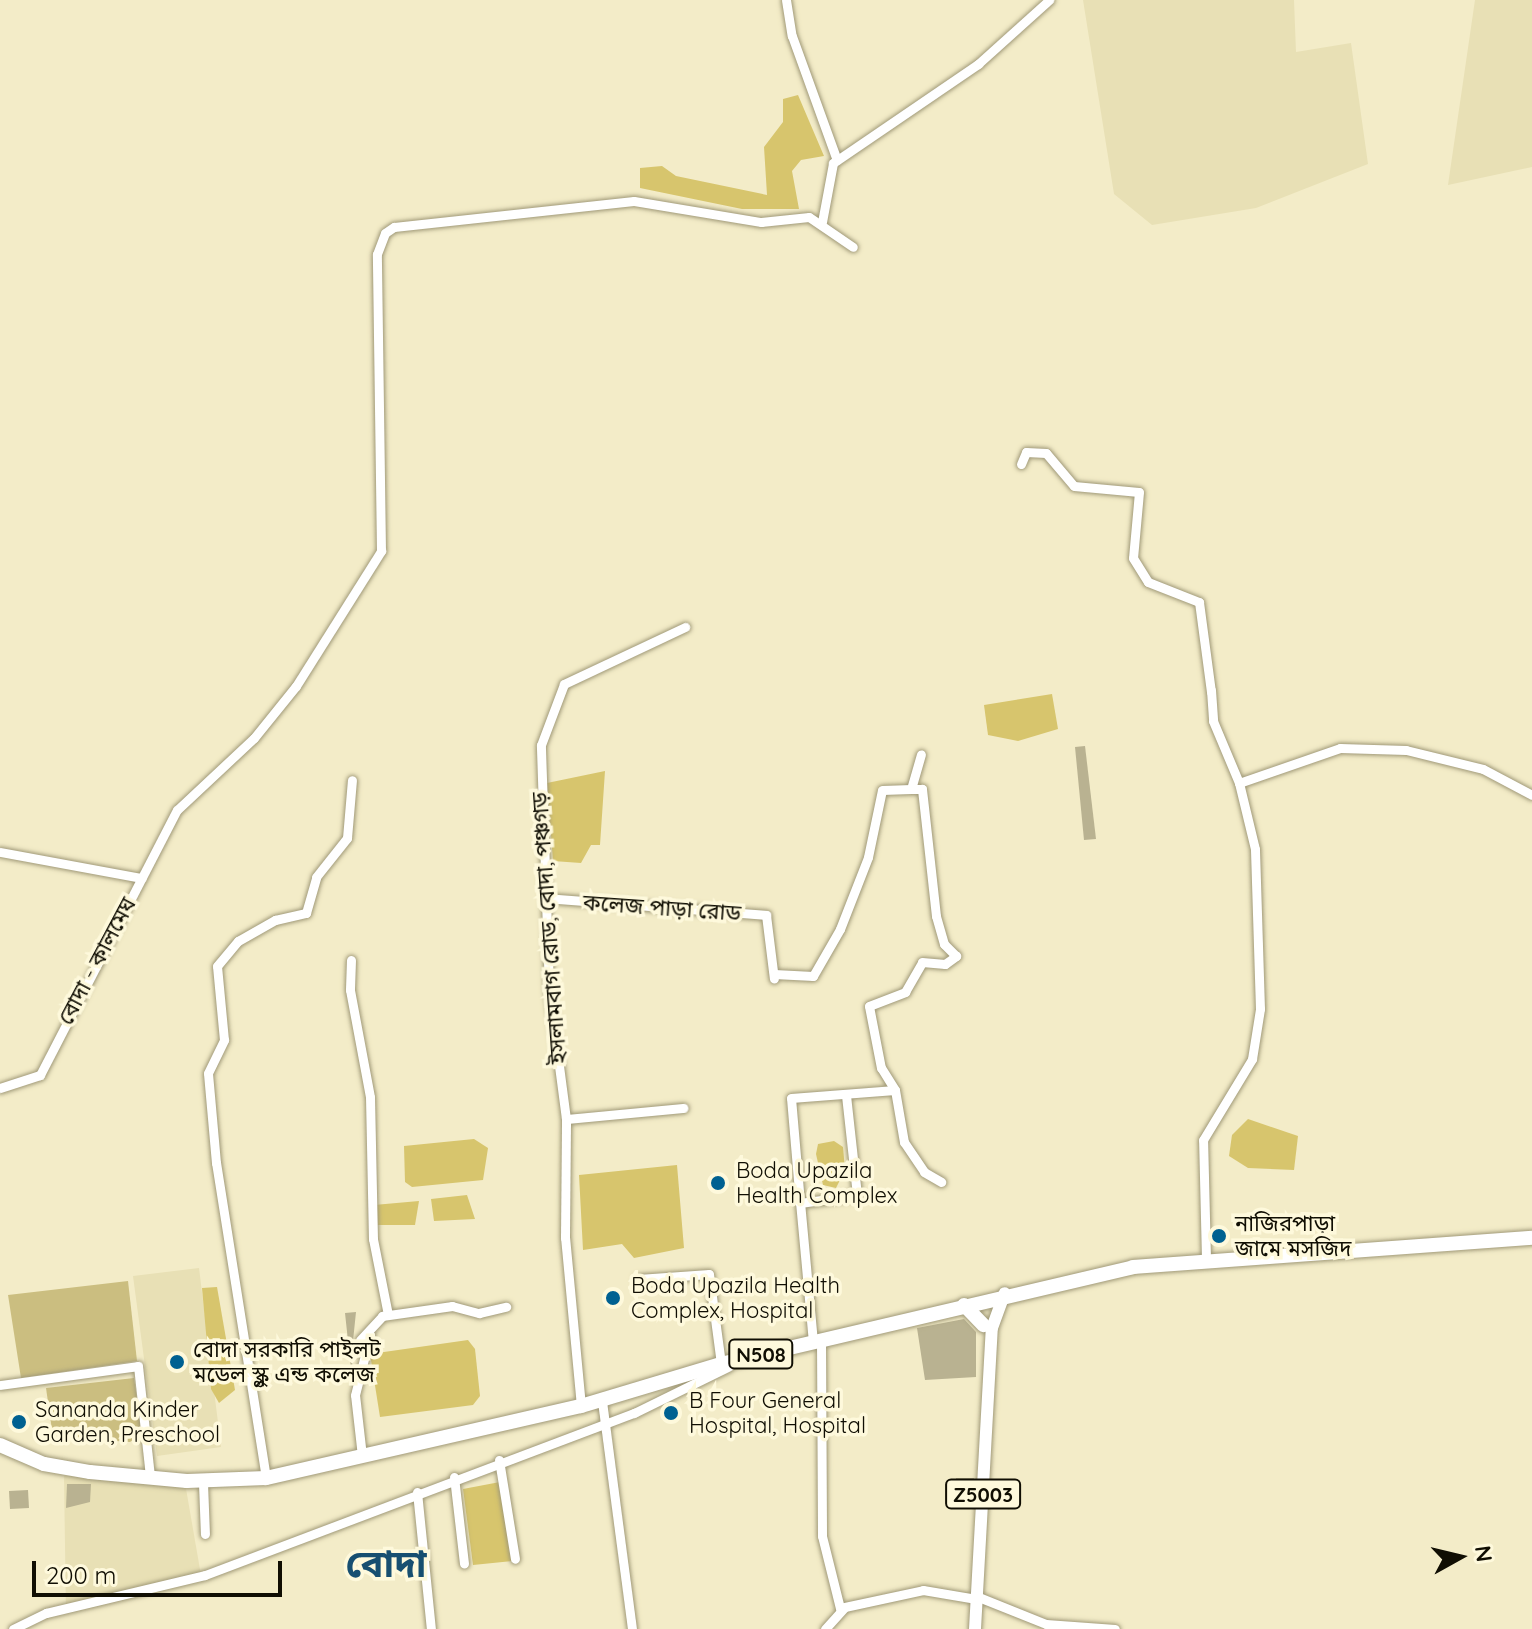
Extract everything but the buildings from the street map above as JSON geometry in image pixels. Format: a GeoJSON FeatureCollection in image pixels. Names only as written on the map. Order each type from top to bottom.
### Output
{"type":"FeatureCollection","features":[{"type":"Feature","properties":{"kind":"highway","name":"N508"},"geometry":{"type":"LineString","coordinates":[[0,1445],[44,1464],[150,1477],[266,1478],[602,1401],[721,1364],[1005,1293],[1206,1259],[1532,1238]]}},
{"type":"Feature","properties":{"kind":"highway"},"geometry":{"type":"LineString","coordinates":[[964,1305],[983,1325]]}},
{"type":"Feature","properties":{"kind":"main road","name":"Z5003"},"geometry":{"type":"LineString","coordinates":[[975,1629],[992,1328],[1005,1293]]}},
{"type":"Feature","properties":{"kind":"main road","name":"Z5003"},"geometry":{"type":"LineString","coordinates":[[985,1300],[983,1325],[991,1358]]}},
{"type":"Feature","properties":{"kind":"street"},"geometry":{"type":"LineString","coordinates":[[786,0],[792,36],[837,160]]}},
{"type":"Feature","properties":{"kind":"street"},"geometry":{"type":"LineString","coordinates":[[853,247],[822,222],[826,179],[837,160],[978,64],[1049,0]]}},
{"type":"Feature","properties":{"kind":"street","name":"বোদা - কালমেঘ"},"geometry":{"type":"LineString","coordinates":[[0,1088],[40,1075],[177,810],[254,738],[296,686],[381,551],[377,254],[385,233],[394,227],[634,201],[761,222],[809,217],[822,222]]}},
{"type":"Feature","properties":{"kind":"street"},"geometry":{"type":"LineString","coordinates":[[1021,464],[1026,452],[1046,453],[1074,486],[1139,492],[1133,558],[1148,582],[1199,602],[1213,721],[1239,783],[1255,849],[1260,1009],[1252,1059],[1203,1140],[1206,1259]]}},
{"type":"Feature","properties":{"kind":"street","name":"ইসলামবাগ রোড, বোদা, পঞ্চগড়"},"geometry":{"type":"LineString","coordinates":[[581,1406],[565,1238],[566,1119],[551,1026],[539,762],[556,697],[576,676],[685,627]]}},
{"type":"Feature","properties":{"kind":"street"},"geometry":{"type":"LineString","coordinates":[[1239,783],[1340,748],[1406,750],[1483,769],[1532,795]]}},
{"type":"Feature","properties":{"kind":"street"},"geometry":{"type":"LineString","coordinates":[[921,754],[917,789],[936,916],[944,944],[956,956],[945,964],[922,962],[905,992],[869,1006],[881,1068],[895,1090],[904,1142],[924,1172],[941,1182]]}},
{"type":"Feature","properties":{"kind":"street"},"geometry":{"type":"LineString","coordinates":[[266,1478],[216,1163],[208,1073],[224,1040],[217,966],[238,941],[275,920],[306,913],[316,877],[347,838],[352,780]]}},
{"type":"Feature","properties":{"kind":"street","name":"কলেজ পাড়া রোড"},"geometry":{"type":"LineString","coordinates":[[546,898],[766,915],[774,977],[813,976],[840,929],[868,857],[882,790],[917,789]]}},
{"type":"Feature","properties":{"kind":"street"},"geometry":{"type":"LineString","coordinates":[[0,852],[142,878]]}},
{"type":"Feature","properties":{"kind":"street"},"geometry":{"type":"LineString","coordinates":[[351,960],[350,990],[370,1097],[373,1239],[388,1315]]}},
{"type":"Feature","properties":{"kind":"street"},"geometry":{"type":"LineString","coordinates":[[844,1608],[834,1594],[822,1536],[817,1341],[791,1098],[895,1090]]}},
{"type":"Feature","properties":{"kind":"street"},"geometry":{"type":"LineString","coordinates":[[800,1203],[857,1195],[846,1095]]}},
{"type":"Feature","properties":{"kind":"street"},"geometry":{"type":"LineString","coordinates":[[566,1119],[683,1108]]}},
{"type":"Feature","properties":{"kind":"street"},"geometry":{"type":"LineString","coordinates":[[638,1279],[709,1274],[721,1364]]}},
{"type":"Feature","properties":{"kind":"street"},"geometry":{"type":"LineString","coordinates":[[360,1340],[374,1324],[388,1315],[452,1306],[479,1313],[506,1307]]}},
{"type":"Feature","properties":{"kind":"street"},"geometry":{"type":"LineString","coordinates":[[362,1456],[355,1395],[374,1324]]}},
{"type":"Feature","properties":{"kind":"street"},"geometry":{"type":"LineString","coordinates":[[13,1629],[46,1613],[205,1575],[454,1477],[607,1423],[741,1359]]}},
{"type":"Feature","properties":{"kind":"street"},"geometry":{"type":"LineString","coordinates":[[0,1385],[138,1366],[150,1477]]}},
{"type":"Feature","properties":{"kind":"street"},"geometry":{"type":"LineString","coordinates":[[602,1401],[632,1629]]}},
{"type":"Feature","properties":{"kind":"street"},"geometry":{"type":"LineString","coordinates":[[499,1460],[515,1559]]}},
{"type":"Feature","properties":{"kind":"street"},"geometry":{"type":"LineString","coordinates":[[454,1477],[464,1563]]}},
{"type":"Feature","properties":{"kind":"street"},"geometry":{"type":"LineString","coordinates":[[203,1483],[205,1534]]}},
{"type":"Feature","properties":{"kind":"street"},"geometry":{"type":"LineString","coordinates":[[417,1492],[431,1629]]}},
{"type":"Feature","properties":{"kind":"street"},"geometry":{"type":"LineString","coordinates":[[825,1629],[844,1608],[923,1590],[976,1597],[1046,1624],[1115,1629]]}},
{"type":"Feature","properties":{"kind":"shaded area"},"geometry":{"type":"Polygon","coordinates":[[[1083,0],[1294,0],[1296,52],[1351,43],[1368,164],[1256,208],[1152,225],[1114,194],[1083,0]]]}},
{"type":"Feature","properties":{"kind":"shaded area"},"geometry":{"type":"Polygon","coordinates":[[[1475,0],[1532,0],[1532,167],[1448,185],[1475,0]]]}},
{"type":"Feature","properties":{"kind":"shaded area"},"geometry":{"type":"Polygon","coordinates":[[[798,95],[824,156],[801,160],[792,171],[799,209],[742,209],[640,188],[640,168],[662,166],[676,176],[767,195],[764,147],[783,122],[783,99],[798,95]]]}},
{"type":"Feature","properties":{"kind":"shaded area"},"geometry":{"type":"Polygon","coordinates":[[[1052,694],[1058,729],[1018,741],[988,735],[984,705],[1052,694]]]}},
{"type":"Feature","properties":{"kind":"shaded area"},"geometry":{"type":"Polygon","coordinates":[[[605,771],[600,845],[591,845],[581,863],[553,861],[547,783],[605,771]]]}},
{"type":"Feature","properties":{"kind":"shaded area"},"geometry":{"type":"Polygon","coordinates":[[[1248,1119],[1298,1136],[1294,1170],[1248,1168],[1229,1156],[1232,1135],[1248,1119]]]}},
{"type":"Feature","properties":{"kind":"shaded area"},"geometry":{"type":"Polygon","coordinates":[[[474,1139],[488,1148],[483,1180],[412,1187],[405,1182],[404,1146],[474,1139]]]}},
{"type":"Feature","properties":{"kind":"shaded area"},"geometry":{"type":"Polygon","coordinates":[[[834,1141],[843,1147],[845,1170],[836,1188],[823,1185],[816,1154],[818,1144],[834,1141]]]}},
{"type":"Feature","properties":{"kind":"shaded area"},"geometry":{"type":"Polygon","coordinates":[[[677,1165],[684,1248],[634,1258],[622,1244],[583,1250],[579,1175],[677,1165]]]}},
{"type":"Feature","properties":{"kind":"shaded area"},"geometry":{"type":"Polygon","coordinates":[[[467,1195],[475,1219],[434,1221],[431,1199],[467,1195]]]}},
{"type":"Feature","properties":{"kind":"shaded area"},"geometry":{"type":"Polygon","coordinates":[[[419,1201],[415,1225],[375,1225],[374,1205],[419,1201]]]}},
{"type":"Feature","properties":{"kind":"shaded area","name":"বোদা সরকারি পাইলট মডেল স্কুল এন্ড কলেজ"},"geometry":{"type":"Polygon","coordinates":[[[199,1268],[221,1447],[157,1456],[133,1276],[199,1268]]]}},
{"type":"Feature","properties":{"kind":"shaded area"},"geometry":{"type":"Polygon","coordinates":[[[128,1281],[137,1361],[21,1378],[8,1295],[128,1281]]]}},
{"type":"Feature","properties":{"kind":"shaded area"},"geometry":{"type":"Polygon","coordinates":[[[217,1287],[235,1390],[219,1403],[211,1389],[202,1288],[217,1287]]]}},
{"type":"Feature","properties":{"kind":"shaded area"},"geometry":{"type":"Polygon","coordinates":[[[468,1340],[475,1349],[480,1396],[473,1405],[380,1417],[370,1354],[468,1340]]]}},
{"type":"Feature","properties":{"kind":"shaded area"},"geometry":{"type":"Polygon","coordinates":[[[134,1378],[142,1433],[130,1442],[62,1437],[52,1430],[46,1388],[134,1378]]]}},
{"type":"Feature","properties":{"kind":"shaded area"},"geometry":{"type":"Polygon","coordinates":[[[103,1475],[185,1483],[202,1581],[66,1614],[64,1476],[103,1475]]]}},
{"type":"Feature","properties":{"kind":"shaded area"},"geometry":{"type":"Polygon","coordinates":[[[500,1482],[512,1561],[473,1565],[463,1489],[500,1482]]]}},
{"type":"Feature","properties":{"kind":"place","name":"Boda Upazila Health Complex"},"geometry":{"type":"Point","coordinates":[718,1183]}},
{"type":"Feature","properties":{"kind":"place","name":"নাজিরপাড়া জামে মসজিদ"},"geometry":{"type":"Point","coordinates":[1219,1236]}},
{"type":"Feature","properties":{"kind":"place","name":"Boda Upazila Health Complex, Hospital"},"geometry":{"type":"Point","coordinates":[613,1298]}},
{"type":"Feature","properties":{"kind":"place","name":"বোদা সরকারি পাইলট মডেল স্কুল এন্ড কলেজ"},"geometry":{"type":"Point","coordinates":[177,1362]}},
{"type":"Feature","properties":{"kind":"place","name":"B Four General Hospital, Hospital"},"geometry":{"type":"Point","coordinates":[671,1413]}},
{"type":"Feature","properties":{"kind":"place","name":"Sananda Kinder Garden, Preschool"},"geometry":{"type":"Point","coordinates":[19,1422]}},
{"type":"Feature","properties":{"kind":"district","name":"বোদা"},"geometry":{"type":"Point","coordinates":[386,1564]}}]}
